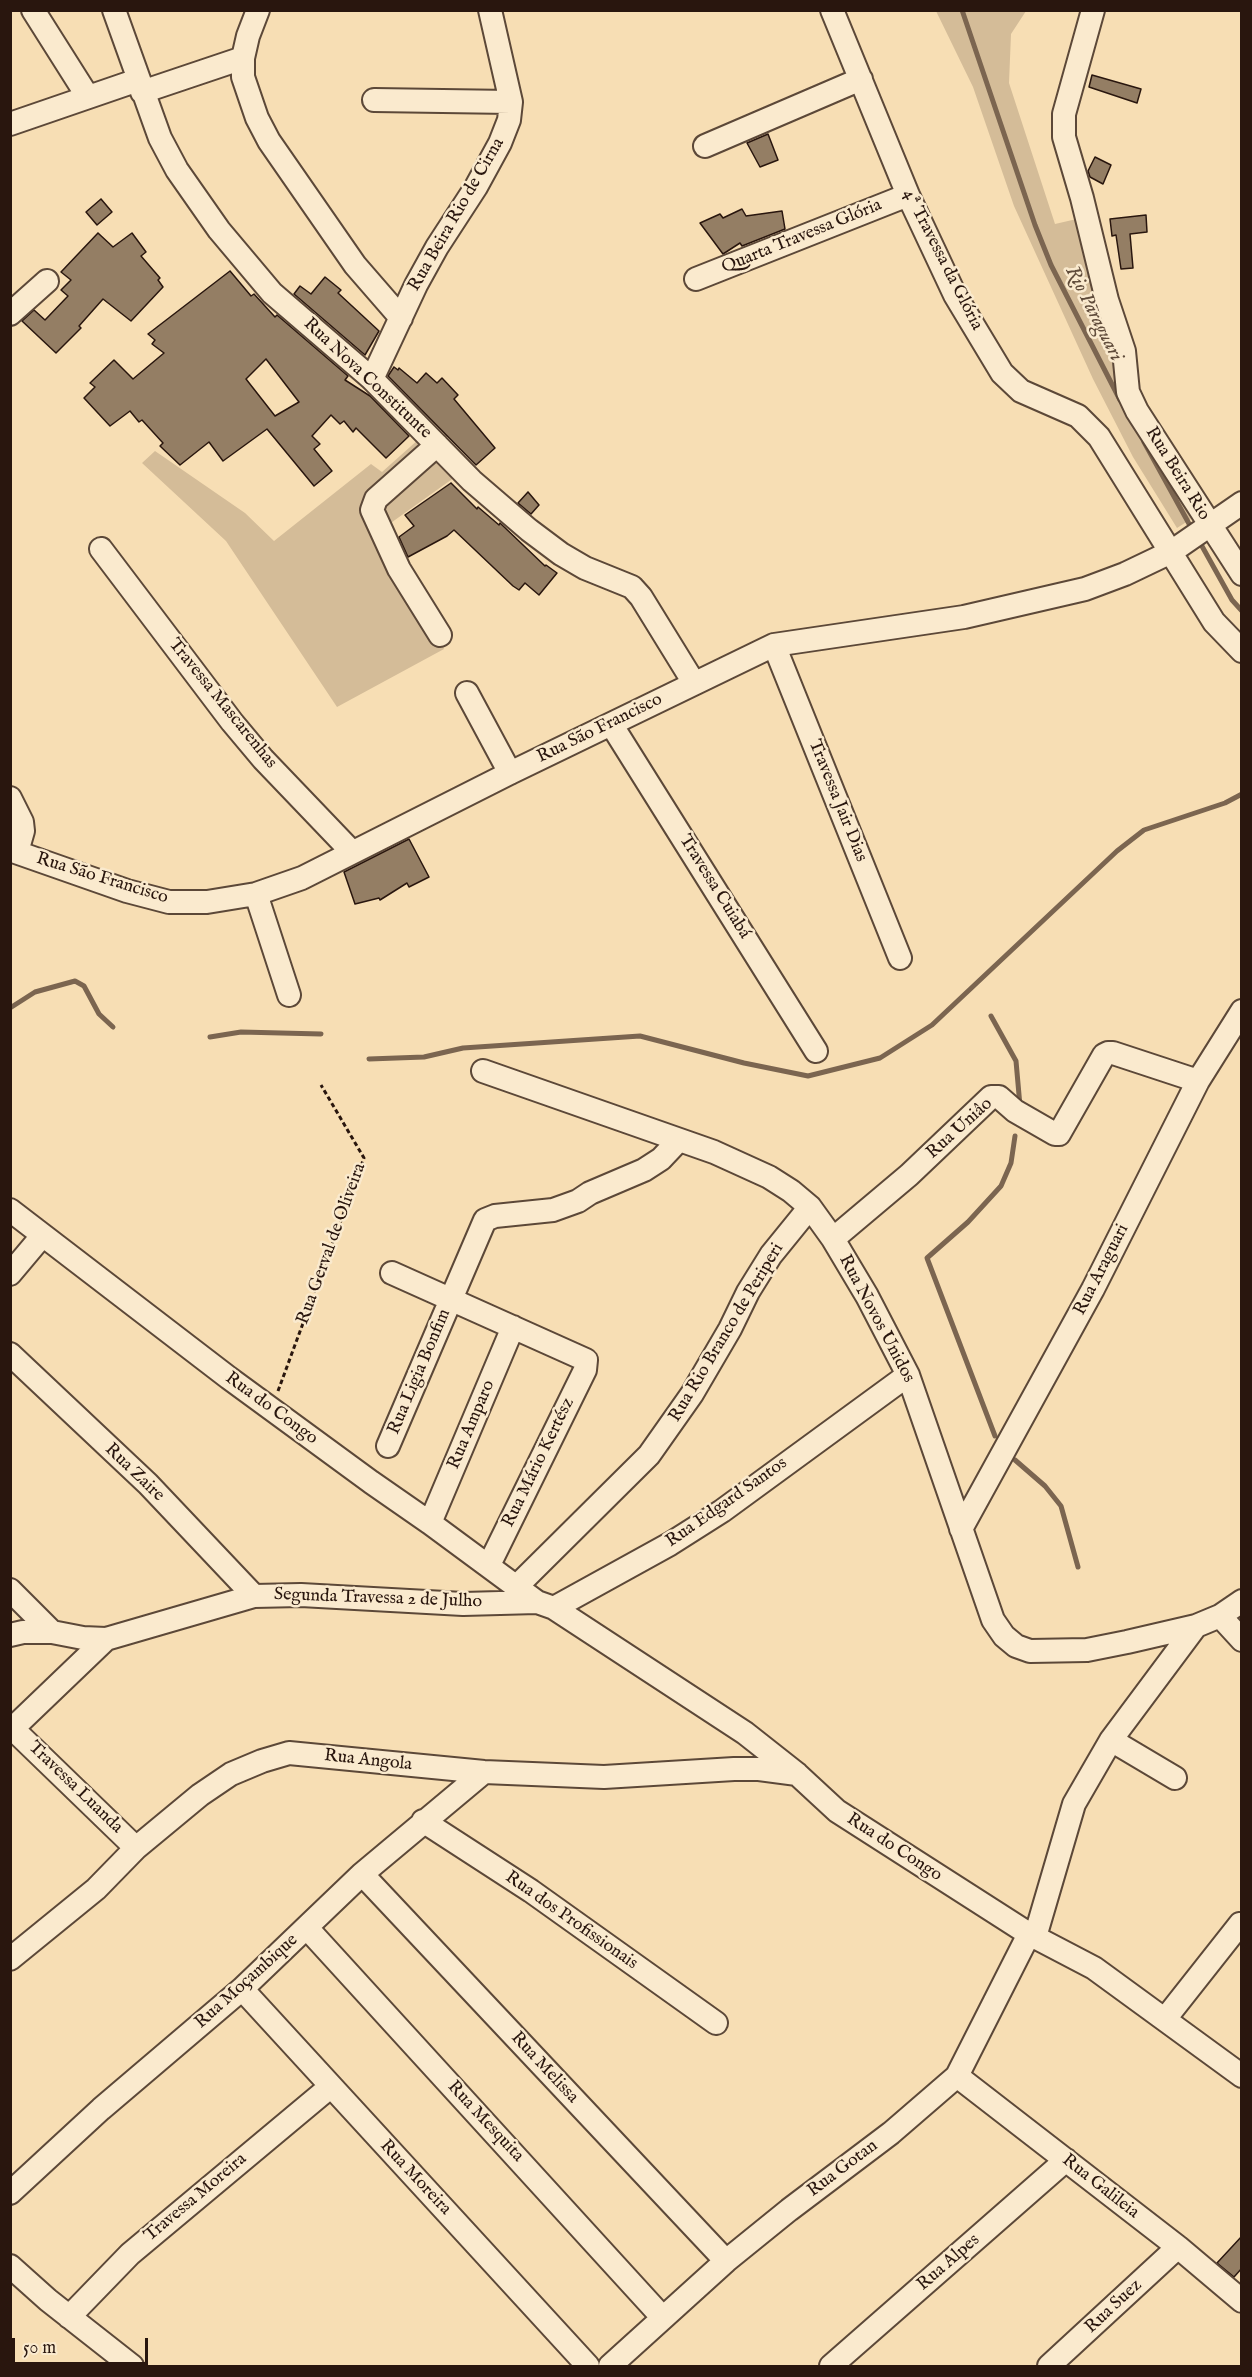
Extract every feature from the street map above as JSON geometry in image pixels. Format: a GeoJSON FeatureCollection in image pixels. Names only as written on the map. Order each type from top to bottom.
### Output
{"type":"FeatureCollection","features":[{"type":"Feature","properties":{"kind":"street"},"geometry":{"type":"LineString","coordinates":[[33,10],[88,97]]}},
{"type":"Feature","properties":{"kind":"street","name":"Rua Nova Constitunte"},"geometry":{"type":"LineString","coordinates":[[114,10],[160,138],[177,170],[219,230],[272,293],[372,379],[472,481],[529,530],[561,554],[585,568],[632,587],[641,597],[694,683]]}},
{"type":"Feature","properties":{"kind":"street"},"geometry":{"type":"LineString","coordinates":[[258,10],[243,58],[243,77],[269,141],[355,265],[401,318]]}},
{"type":"Feature","properties":{"kind":"street","name":"Rua Beira Rio de Cirna"},"geometry":{"type":"LineString","coordinates":[[372,379],[437,247],[476,188],[500,143],[509,120],[511,102],[490,10]]}},
{"type":"Feature","properties":{"kind":"street","name":"4ª Travessa da Glória"},"geometry":{"type":"LineString","coordinates":[[832,10],[908,195],[955,295],[1002,372],[1021,391],[1067,411],[1090,427],[1099,437],[1173,550],[1214,622],[1242,651]]}},
{"type":"Feature","properties":{"kind":"street","name":"Rua Beira Rio"},"geometry":{"type":"LineString","coordinates":[[1093,10],[1064,114],[1064,137],[1082,198],[1107,300],[1124,351],[1128,392],[1204,530],[1242,574]]}},
{"type":"Feature","properties":{"kind":"street"},"geometry":{"type":"LineString","coordinates":[[10,124],[88,97],[140,86],[243,58]]}},
{"type":"Feature","properties":{"kind":"street"},"geometry":{"type":"LineString","coordinates":[[705,146],[861,79]]}},
{"type":"Feature","properties":{"kind":"street"},"geometry":{"type":"LineString","coordinates":[[374,100],[511,102]]}},
{"type":"Feature","properties":{"kind":"street","name":"Quarta Travessa Glória"},"geometry":{"type":"LineString","coordinates":[[696,279],[908,195]]}},
{"type":"Feature","properties":{"kind":"street"},"geometry":{"type":"LineString","coordinates":[[10,314],[46,281]]}},
{"type":"Feature","properties":{"kind":"street"},"geometry":{"type":"LineString","coordinates":[[437,445],[376,499],[372,510],[399,569],[441,635]]}},
{"type":"Feature","properties":{"kind":"street","name":"Rua São Francisco"},"geometry":{"type":"LineString","coordinates":[[14,851],[127,891],[169,902],[207,902],[256,894],[302,878],[510,773],[774,645],[964,617],[1085,589],[1125,574],[1173,550],[1242,503]]}},
{"type":"Feature","properties":{"kind":"street","name":"Travessa Mascarenhas"},"geometry":{"type":"LineString","coordinates":[[101,549],[232,723],[263,759],[352,852]]}},
{"type":"Feature","properties":{"kind":"street","name":"Travessa Jair Dias"},"geometry":{"type":"LineString","coordinates":[[774,645],[900,958]]}},
{"type":"Feature","properties":{"kind":"street"},"geometry":{"type":"LineString","coordinates":[[467,693],[510,773]]}},
{"type":"Feature","properties":{"kind":"street","name":"Travessa Cuiabá"},"geometry":{"type":"LineString","coordinates":[[611,724],[816,1051]]}},
{"type":"Feature","properties":{"kind":"street"},"geometry":{"type":"LineString","coordinates":[[10,798],[22,822],[23,831],[14,851]]}},
{"type":"Feature","properties":{"kind":"street"},"geometry":{"type":"LineString","coordinates":[[256,894],[289,995]]}},
{"type":"Feature","properties":{"kind":"street","name":"Rua Araguari"},"geometry":{"type":"LineString","coordinates":[[961,1529],[1093,1289],[1198,1081],[1242,1011]]}},
{"type":"Feature","properties":{"kind":"street","name":"Rua Uniâo"},"geometry":{"type":"LineString","coordinates":[[833,1239],[909,1175],[995,1096],[1015,1111],[1055,1134],[1059,1134],[1104,1055],[1108,1053],[1198,1081]]}},
{"type":"Feature","properties":{"kind":"street","name":"Rua Novos Unidos"},"geometry":{"type":"LineString","coordinates":[[483,1071],[714,1152],[769,1177],[810,1207],[833,1239],[867,1296],[908,1375],[993,1620],[1004,1636],[1016,1646],[1029,1651],[1087,1650],[1196,1626],[1220,1616],[1242,1601]]}},
{"type":"Feature","properties":{"kind":"street","name":"Rua Ligia Bonfim"},"geometry":{"type":"LineString","coordinates":[[388,1446],[481,1228],[488,1218],[554,1210],[578,1201],[590,1193],[644,1170],[661,1159],[678,1141]]}},
{"type":"Feature","properties":{"kind":"street","name":"Rua Rio Branco de Periperi"},"geometry":{"type":"LineString","coordinates":[[517,1586],[649,1455],[692,1394],[771,1254],[810,1207]]}},
{"type":"Feature","properties":{"kind":"street","name":"Rua do Congo"},"geometry":{"type":"LineString","coordinates":[[10,1210],[272,1409],[517,1586],[708,1707],[797,1774],[837,1811],[1032,1936],[1094,1968],[1242,2076]]}},
{"type":"Feature","properties":{"kind":"street"},"geometry":{"type":"LineString","coordinates":[[10,1274],[42,1236]]}},
{"type":"Feature","properties":{"kind":"street"},"geometry":{"type":"LineString","coordinates":[[393,1273],[513,1326]]}},
{"type":"Feature","properties":{"kind":"street","name":"Rua Mário Kertész"},"geometry":{"type":"LineString","coordinates":[[489,1565],[585,1370],[586,1360],[513,1326]]}},
{"type":"Feature","properties":{"kind":"street","name":"Rua Amparo"},"geometry":{"type":"LineString","coordinates":[[430,1523],[513,1326]]}},
{"type":"Feature","properties":{"kind":"street","name":"Rua Zaire"},"geometry":{"type":"LineString","coordinates":[[10,1354],[148,1484],[254,1596]]}},
{"type":"Feature","properties":{"kind":"street","name":"Rua Edgard Santos"},"geometry":{"type":"LineString","coordinates":[[546,1605],[670,1544],[722,1510],[908,1375]]}},
{"type":"Feature","properties":{"kind":"street"},"geometry":{"type":"LineString","coordinates":[[10,1590],[52,1632]]}},
{"type":"Feature","properties":{"kind":"street","name":"Segunda Travessa 2 de Julho"},"geometry":{"type":"LineString","coordinates":[[10,1635],[23,1632],[52,1632],[83,1638],[106,1639],[199,1610],[254,1596],[301,1595],[463,1604],[546,1605]]}},
{"type":"Feature","properties":{"kind":"street"},"geometry":{"type":"LineString","coordinates":[[1220,1616],[1242,1640]]}},
{"type":"Feature","properties":{"kind":"street","name":"Rua Gotan"},"geometry":{"type":"LineString","coordinates":[[610,2367],[726,2261],[891,2133],[957,2076],[1032,1936],[1074,1804],[1111,1740],[1196,1626]]}},
{"type":"Feature","properties":{"kind":"street"},"geometry":{"type":"LineString","coordinates":[[12,1730],[106,1639]]}},
{"type":"Feature","properties":{"kind":"street","name":"Travessa Luanda"},"geometry":{"type":"LineString","coordinates":[[12,1730],[136,1848]]}},
{"type":"Feature","properties":{"kind":"street"},"geometry":{"type":"LineString","coordinates":[[1111,1740],[1175,1778]]}},
{"type":"Feature","properties":{"kind":"street","name":"Rua Angola"},"geometry":{"type":"LineString","coordinates":[[10,1959],[96,1889],[136,1848],[200,1794],[231,1774],[289,1753],[484,1773],[604,1777],[743,1769],[797,1774]]}},
{"type":"Feature","properties":{"kind":"street","name":"Rua Moçambique"},"geometry":{"type":"LineString","coordinates":[[10,2193],[100,2109],[242,1989],[362,1874],[423,1821],[484,1773]]}},
{"type":"Feature","properties":{"kind":"street","name":"Rua dos Profissionais"},"geometry":{"type":"LineString","coordinates":[[423,1821],[531,1891],[716,2023]]}},
{"type":"Feature","properties":{"kind":"street","name":"Rua Melissa"},"geometry":{"type":"LineString","coordinates":[[362,1874],[726,2261]]}},
{"type":"Feature","properties":{"kind":"street"},"geometry":{"type":"LineString","coordinates":[[1165,2019],[1240,1924]]}},
{"type":"Feature","properties":{"kind":"street","name":"Rua Mesquita"},"geometry":{"type":"LineString","coordinates":[[307,1928],[663,2319]]}},
{"type":"Feature","properties":{"kind":"street","name":"Rua Moreira"},"geometry":{"type":"LineString","coordinates":[[242,1989],[588,2367]]}},
{"type":"Feature","properties":{"kind":"street","name":"Rua Galileia"},"geometry":{"type":"LineString","coordinates":[[957,2076],[1178,2247],[1242,2301]]}},
{"type":"Feature","properties":{"kind":"street","name":"Travessa Moreira"},"geometry":{"type":"LineString","coordinates":[[69,2317],[130,2254],[330,2087]]}},
{"type":"Feature","properties":{"kind":"street","name":"Rua Alpes"},"geometry":{"type":"LineString","coordinates":[[831,2367],[1066,2160]]}},
{"type":"Feature","properties":{"kind":"street","name":"Rua Suez"},"geometry":{"type":"LineString","coordinates":[[1049,2367],[1178,2247]]}},
{"type":"Feature","properties":{"kind":"street"},"geometry":{"type":"LineString","coordinates":[[10,2266],[132,2367]]}},
{"type":"Feature","properties":{"kind":"path","name":"Rua Gerval de Oliveira"},"geometry":{"type":"LineString","coordinates":[[272,1409],[364,1158],[321,1085]]}},
{"type":"Feature","properties":{"kind":"shaded area"},"geometry":{"type":"Polygon","coordinates":[[[936,11],[1026,11],[1011,34],[1009,83],[1055,224],[1081,218],[1119,352],[1116,382],[1191,519],[1177,528],[1133,457],[1093,379],[1014,206],[973,87],[936,11]]]}},
{"type":"Feature","properties":{"kind":"shaded area"},"geometry":{"type":"Polygon","coordinates":[[[419,439],[455,477],[381,530],[444,649],[337,707],[226,541],[142,463],[155,451],[245,513],[274,541],[371,464],[382,472],[419,439]]]}},
{"type":"Feature","properties":{"kind":"building"},"geometry":{"type":"Polygon","coordinates":[[[1092,75],[1141,89],[1137,103],[1089,87],[1092,75]]]}},
{"type":"Feature","properties":{"kind":"building"},"geometry":{"type":"Polygon","coordinates":[[[768,134],[778,160],[760,167],[747,143],[768,134]]]}},
{"type":"Feature","properties":{"kind":"building"},"geometry":{"type":"Polygon","coordinates":[[[1095,157],[1111,165],[1103,184],[1090,177],[1088,171],[1095,157]]]}},
{"type":"Feature","properties":{"kind":"building"},"geometry":{"type":"Polygon","coordinates":[[[101,199],[112,212],[97,225],[86,212],[101,199]]]}},
{"type":"Feature","properties":{"kind":"building"},"geometry":{"type":"Polygon","coordinates":[[[742,209],[746,216],[782,211],[785,229],[742,246],[740,243],[723,254],[700,223],[720,214],[723,218],[742,209]]]}},
{"type":"Feature","properties":{"kind":"building"},"geometry":{"type":"Polygon","coordinates":[[[1146,215],[1147,232],[1130,234],[1133,268],[1121,269],[1116,235],[1112,236],[1110,219],[1146,215]]]}},
{"type":"Feature","properties":{"kind":"building"},"geometry":{"type":"Polygon","coordinates":[[[98,233],[113,247],[132,233],[146,252],[141,256],[160,278],[158,280],[163,287],[131,321],[103,299],[79,326],[81,328],[56,353],[22,321],[34,310],[45,320],[68,296],[61,290],[71,280],[61,272],[98,233]]]}},
{"type":"Feature","properties":{"kind":"building"},"geometry":{"type":"Polygon","coordinates":[[[230,271],[251,296],[254,294],[275,317],[277,315],[348,376],[345,380],[370,396],[409,436],[386,458],[356,428],[353,432],[344,421],[340,424],[331,415],[312,436],[320,444],[314,449],[332,471],[314,486],[267,429],[223,461],[209,442],[180,465],[160,446],[163,443],[142,420],[139,422],[130,411],[110,426],[84,398],[95,387],[90,383],[114,360],[133,379],[164,353],[152,344],[155,340],[148,334],[230,271]],[[266,359],[246,379],[275,416],[299,402],[266,359]]]}},
{"type":"Feature","properties":{"kind":"building"},"geometry":{"type":"Polygon","coordinates":[[[325,277],[341,290],[338,293],[379,331],[365,355],[294,294],[300,286],[311,294],[325,277]]]}},
{"type":"Feature","properties":{"kind":"building"},"geometry":{"type":"Polygon","coordinates":[[[394,367],[398,370],[399,368],[417,383],[426,373],[437,383],[442,378],[458,395],[454,399],[495,448],[476,465],[388,376],[394,367]]]}},
{"type":"Feature","properties":{"kind":"building"},"geometry":{"type":"Polygon","coordinates":[[[451,483],[477,509],[478,507],[499,525],[500,523],[545,566],[557,573],[539,595],[525,583],[519,590],[513,586],[454,530],[408,557],[399,537],[414,526],[405,515],[451,483]]]}},
{"type":"Feature","properties":{"kind":"building"},"geometry":{"type":"Polygon","coordinates":[[[528,492],[539,505],[531,514],[518,503],[528,492]]]}},
{"type":"Feature","properties":{"kind":"building"},"geometry":{"type":"Polygon","coordinates":[[[409,839],[429,877],[409,887],[407,883],[380,900],[379,898],[355,904],[344,872],[409,839]]]}},
{"type":"Feature","properties":{"kind":"building"},"geometry":{"type":"Polygon","coordinates":[[[1242,2236],[1242,2268],[1234,2277],[1217,2263],[1242,2236]]]}},
{"type":"Feature","properties":{"kind":"waterway","name":"Rio Paraguari"},"geometry":{"type":"LineString","coordinates":[[962,10],[1035,225],[1051,265],[1120,400]]}},
{"type":"Feature","properties":{"kind":"waterway","name":"Rio Paraguari"},"geometry":{"type":"LineString","coordinates":[[1144,442],[1193,531]]}},
{"type":"Feature","properties":{"kind":"waterway","name":"Rio Paraguari"},"geometry":{"type":"LineString","coordinates":[[1198,539],[1232,600],[1242,611]]}},
{"type":"Feature","properties":{"kind":"waterway"},"geometry":{"type":"LineString","coordinates":[[369,1059],[424,1057],[463,1048],[640,1036],[744,1063],[808,1076],[880,1058],[932,1025],[1117,851],[1144,830],[1225,803],[1242,794]]}},
{"type":"Feature","properties":{"kind":"waterway"},"geometry":{"type":"LineString","coordinates":[[10,1008],[35,992],[75,981],[84,986],[99,1014],[113,1027]]}},
{"type":"Feature","properties":{"kind":"waterway"},"geometry":{"type":"LineString","coordinates":[[991,1016],[1016,1061],[1020,1106]]}},
{"type":"Feature","properties":{"kind":"waterway"},"geometry":{"type":"LineString","coordinates":[[210,1037],[241,1032],[321,1034]]}},
{"type":"Feature","properties":{"kind":"waterway"},"geometry":{"type":"LineString","coordinates":[[995,1436],[927,1258],[968,1222],[1001,1186],[1011,1163],[1015,1136]]}},
{"type":"Feature","properties":{"kind":"waterway"},"geometry":{"type":"LineString","coordinates":[[1015,1460],[1045,1486],[1061,1506],[1078,1567]]}}]}
